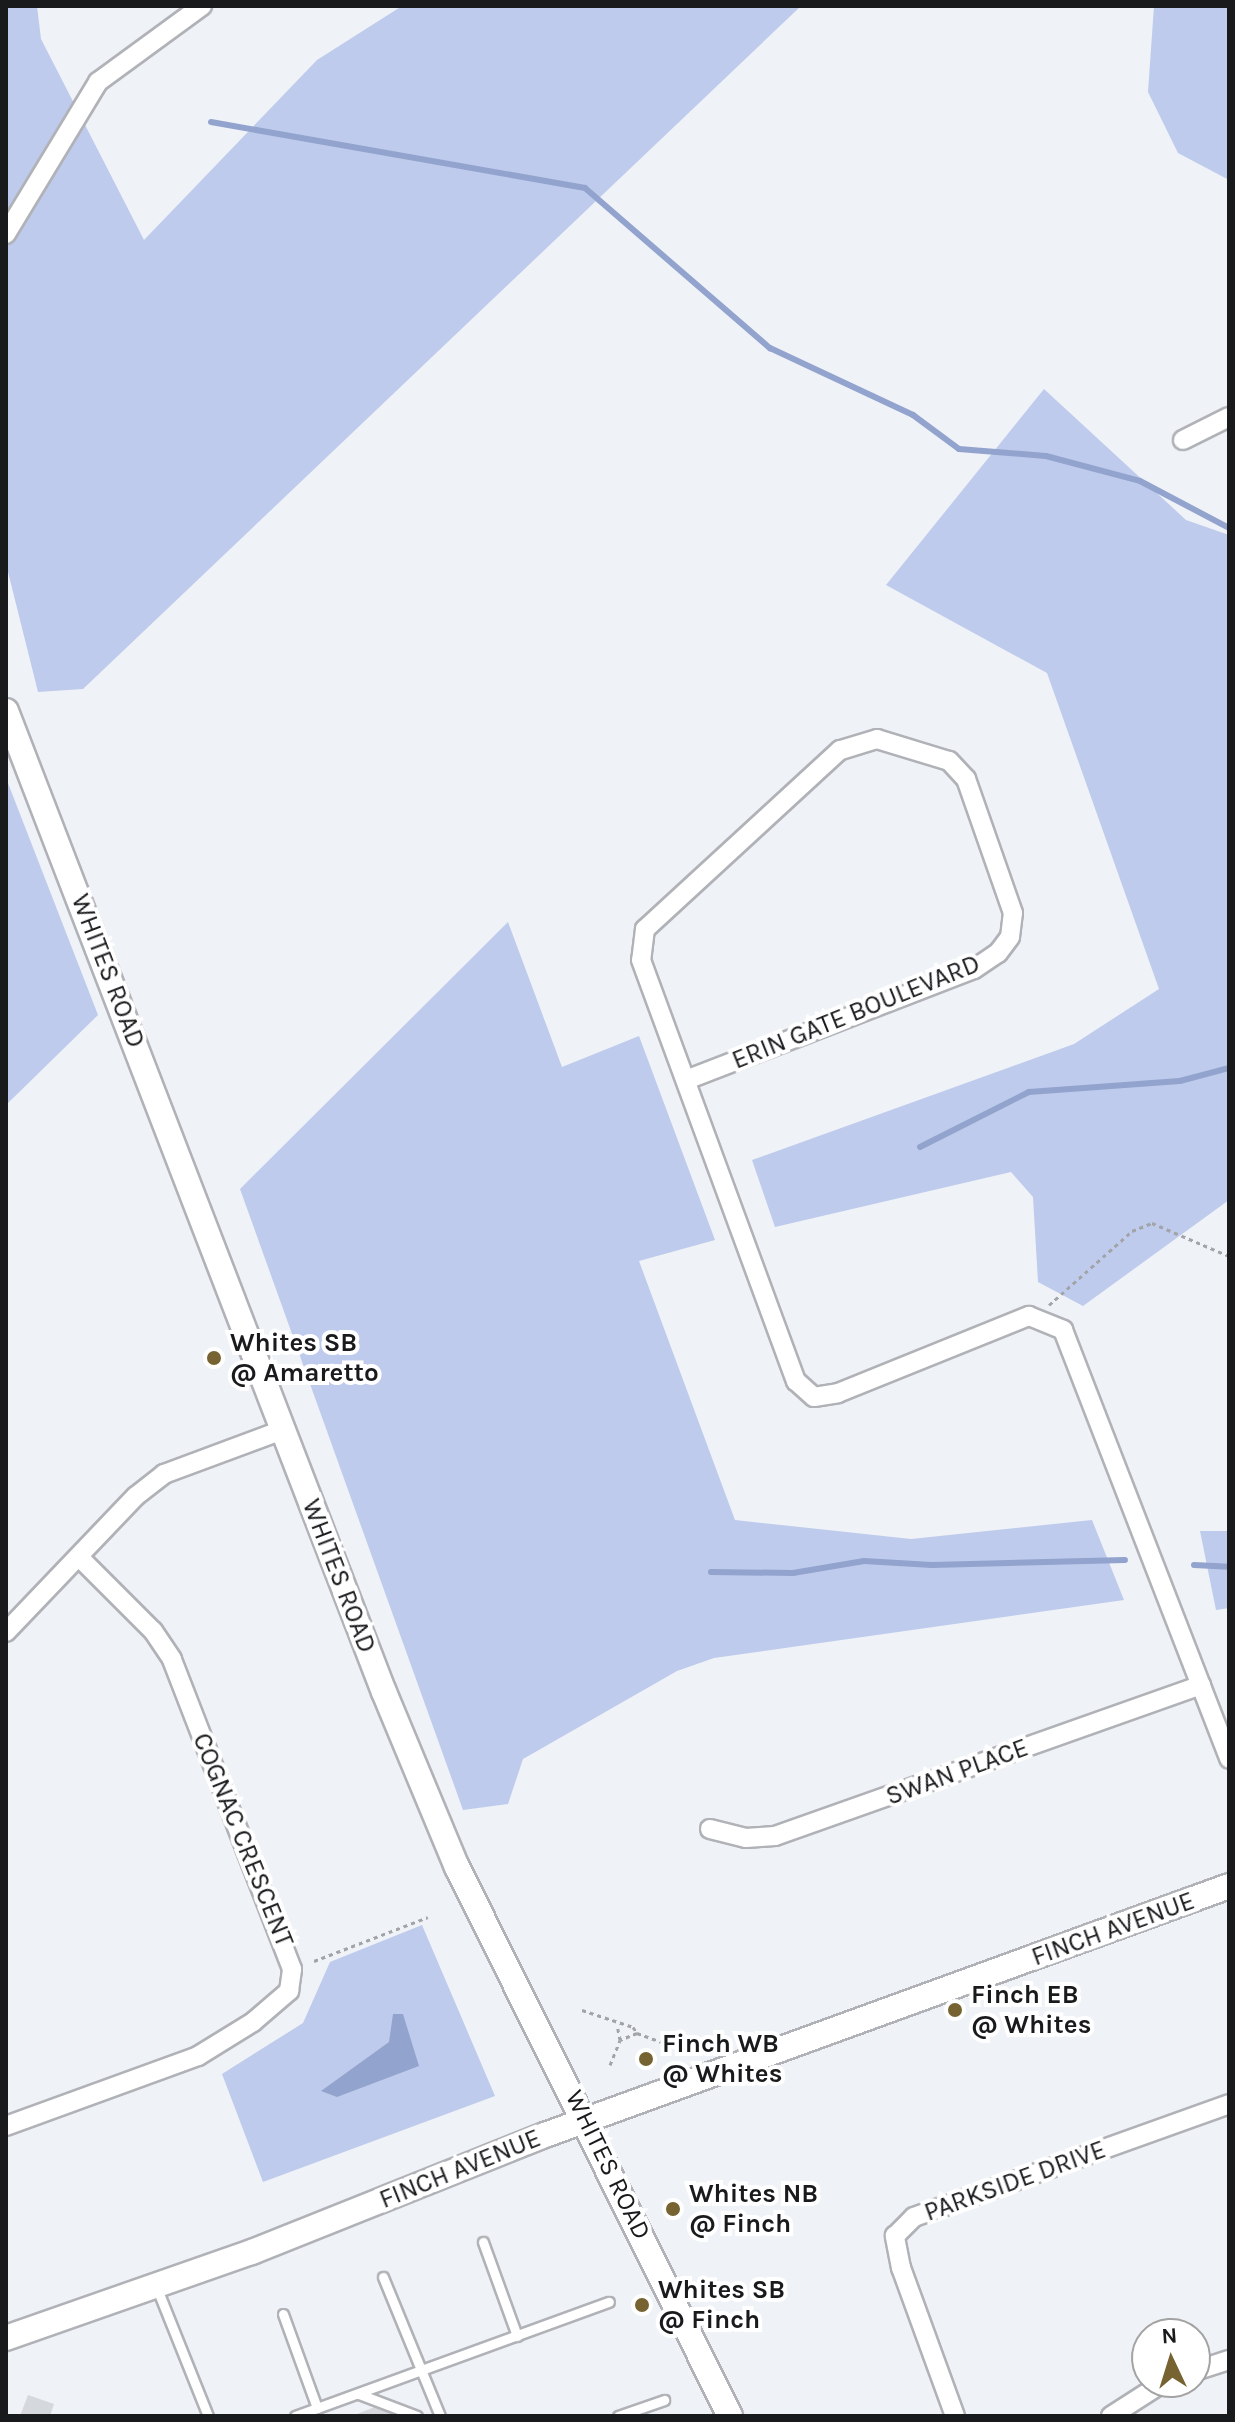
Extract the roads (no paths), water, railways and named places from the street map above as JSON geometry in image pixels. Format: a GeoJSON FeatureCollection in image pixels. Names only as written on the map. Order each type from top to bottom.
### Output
{"type":"FeatureCollection","features":[{"type":"Feature","properties":{"kind":"main road","name":"WHITES ROAD"},"geometry":{"type":"LineString","coordinates":[[6,711],[282,1430],[457,1867],[730,2416]]}},
{"type":"Feature","properties":{"kind":"main road","name":"FINCH AVENUE"},"geometry":{"type":"LineString","coordinates":[[6,2338],[156,2286],[585,2120],[1229,1886]]}},
{"type":"Feature","properties":{"kind":"street"},"geometry":{"type":"LineString","coordinates":[[6,234],[98,82],[121,60],[202,6]]}},
{"type":"Feature","properties":{"kind":"street"},"geometry":{"type":"LineString","coordinates":[[1183,440],[1229,417]]}},
{"type":"Feature","properties":{"kind":"street","name":"ERIN GATE BOULEVARD"},"geometry":{"type":"LineString","coordinates":[[686,1080],[974,969],[998,953],[1010,937],[1013,913],[966,779],[949,761],[877,739],[840,750],[645,929],[641,960],[796,1381],[814,1397],[838,1393],[876,1374],[1029,1316],[1063,1330],[1201,1685]]}},
{"type":"Feature","properties":{"kind":"street"},"geometry":{"type":"LineString","coordinates":[[6,1632],[164,1474],[282,1430]]}},
{"type":"Feature","properties":{"kind":"street","name":"COGNAC CRESCENT"},"geometry":{"type":"LineString","coordinates":[[6,2126],[198,2056],[253,2022],[289,1991],[292,1969],[172,1659],[153,1631],[79,1557]]}},
{"type":"Feature","properties":{"kind":"street"},"geometry":{"type":"LineString","coordinates":[[1201,1685],[1229,1759]]}},
{"type":"Feature","properties":{"kind":"street","name":"SWAN PLACE"},"geometry":{"type":"LineString","coordinates":[[710,1829],[746,1838],[775,1836],[1201,1685]]}},
{"type":"Feature","properties":{"kind":"street","name":"PARKSIDE DRIVE"},"geometry":{"type":"LineString","coordinates":[[955,2416],[901,2268],[895,2236],[914,2217],[1229,2104]]}},
{"type":"Feature","properties":{"kind":"street"},"geometry":{"type":"LineString","coordinates":[[1111,2416],[1139,2398]]}},
{"type":"Feature","properties":{"kind":"lane"},"geometry":{"type":"LineString","coordinates":[[483,2242],[517,2336]]}},
{"type":"Feature","properties":{"kind":"lane"},"geometry":{"type":"LineString","coordinates":[[383,2277],[419,2372],[440,2416]]}},
{"type":"Feature","properties":{"kind":"lane"},"geometry":{"type":"LineString","coordinates":[[156,2286],[208,2416]]}},
{"type":"Feature","properties":{"kind":"lane"},"geometry":{"type":"LineString","coordinates":[[295,2416],[609,2302]]}},
{"type":"Feature","properties":{"kind":"lane"},"geometry":{"type":"LineString","coordinates":[[283,2314],[317,2408]]}},
{"type":"Feature","properties":{"kind":"lane"},"geometry":{"type":"LineString","coordinates":[[359,2394],[417,2416]]}},
{"type":"Feature","properties":{"kind":"lane"},"geometry":{"type":"LineString","coordinates":[[618,2416],[664,2400]]}},
{"type":"Feature","properties":{"kind":"waterway"},"geometry":{"type":"LineString","coordinates":[[211,122],[585,188],[770,348],[913,415],[959,449],[1046,456],[1140,481],[1229,528]]}},
{"type":"Feature","properties":{"kind":"waterway"},"geometry":{"type":"LineString","coordinates":[[920,1147],[1029,1092],[1180,1081],[1229,1068]]}},
{"type":"Feature","properties":{"kind":"waterway"},"geometry":{"type":"LineString","coordinates":[[711,1572],[793,1573],[864,1561],[932,1565],[1125,1560]]}},
{"type":"Feature","properties":{"kind":"waterway"},"geometry":{"type":"LineString","coordinates":[[1194,1565],[1229,1567]]}},
{"type":"Feature","properties":{"kind":"place","name":"Whites SB @ Amaretto"},"geometry":{"type":"Point","coordinates":[214,1358]}},
{"type":"Feature","properties":{"kind":"place","name":"Finch EB @ Whites"},"geometry":{"type":"Point","coordinates":[955,2010]}},
{"type":"Feature","properties":{"kind":"place","name":"Finch WB @ Whites"},"geometry":{"type":"Point","coordinates":[646,2059]}},
{"type":"Feature","properties":{"kind":"place","name":"Whites NB @ Finch"},"geometry":{"type":"Point","coordinates":[673,2209]}},
{"type":"Feature","properties":{"kind":"place","name":"Whites SB @ Finch"},"geometry":{"type":"Point","coordinates":[642,2305]}}]}
